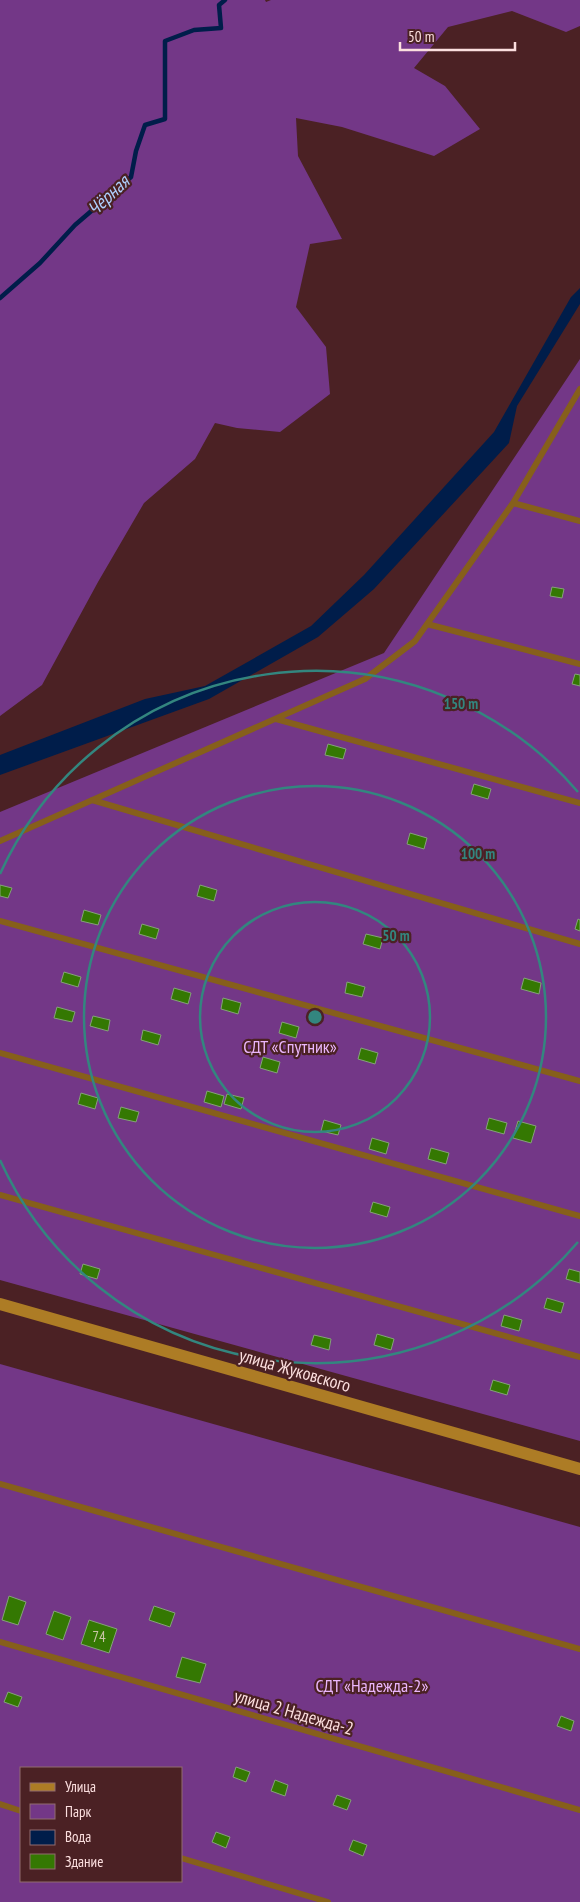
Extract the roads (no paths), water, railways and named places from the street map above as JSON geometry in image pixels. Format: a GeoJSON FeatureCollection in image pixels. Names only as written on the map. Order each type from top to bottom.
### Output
{"type":"FeatureCollection","features":[{"type":"Feature","properties":{"kind":"main road","name":"улица Жуковского"},"geometry":{"type":"LineString","coordinates":[[0,1304],[580,1469]]}},
{"type":"Feature","properties":{"kind":"lane"},"geometry":{"type":"LineString","coordinates":[[0,841],[365,679],[415,641],[513,503],[580,389]]}},
{"type":"Feature","properties":{"kind":"lane"},"geometry":{"type":"LineString","coordinates":[[513,503],[580,521]]}},
{"type":"Feature","properties":{"kind":"lane"},"geometry":{"type":"LineString","coordinates":[[427,624],[580,664]]}},
{"type":"Feature","properties":{"kind":"lane"},"geometry":{"type":"LineString","coordinates":[[276,718],[580,803]]}},
{"type":"Feature","properties":{"kind":"lane"},"geometry":{"type":"LineString","coordinates":[[92,800],[580,944]]}},
{"type":"Feature","properties":{"kind":"lane"},"geometry":{"type":"LineString","coordinates":[[0,921],[580,1081]]}},
{"type":"Feature","properties":{"kind":"lane"},"geometry":{"type":"LineString","coordinates":[[0,1053],[580,1216]]}},
{"type":"Feature","properties":{"kind":"lane"},"geometry":{"type":"LineString","coordinates":[[0,1195],[580,1357]]}},
{"type":"Feature","properties":{"kind":"lane"},"geometry":{"type":"LineString","coordinates":[[0,1484],[580,1649]]}},
{"type":"Feature","properties":{"kind":"lane","name":"улица 2 Надежда-2"},"geometry":{"type":"LineString","coordinates":[[0,1642],[580,1810]]}},
{"type":"Feature","properties":{"kind":"lane"},"geometry":{"type":"LineString","coordinates":[[0,1804],[20,1811]]}},
{"type":"Feature","properties":{"kind":"lane"},"geometry":{"type":"LineString","coordinates":[[182,1858],[328,1902]]}},
{"type":"Feature","properties":{"kind":"water"},"geometry":{"type":"Polygon","coordinates":[[[580,288],[580,304],[517,406],[509,443],[374,589],[318,637],[209,699],[0,775],[0,755],[145,699],[205,686],[311,626],[364,575],[494,432],[571,297],[580,288]]]}},
{"type":"Feature","properties":{"kind":"waterway","name":"Чёрная"},"geometry":{"type":"LineString","coordinates":[[0,298],[40,263],[75,225],[131,177],[136,151],[145,125],[165,119],[165,41],[194,30],[221,28],[219,5],[225,0]]}},
{"type":"Feature","properties":{"kind":"park label","name":"СДТ «Спутник»"},"geometry":{"type":"Point","coordinates":[290,1046]}},
{"type":"Feature","properties":{"kind":"park label","name":"СДТ «Надежда-2»"},"geometry":{"type":"Point","coordinates":[372,1685]}}]}
